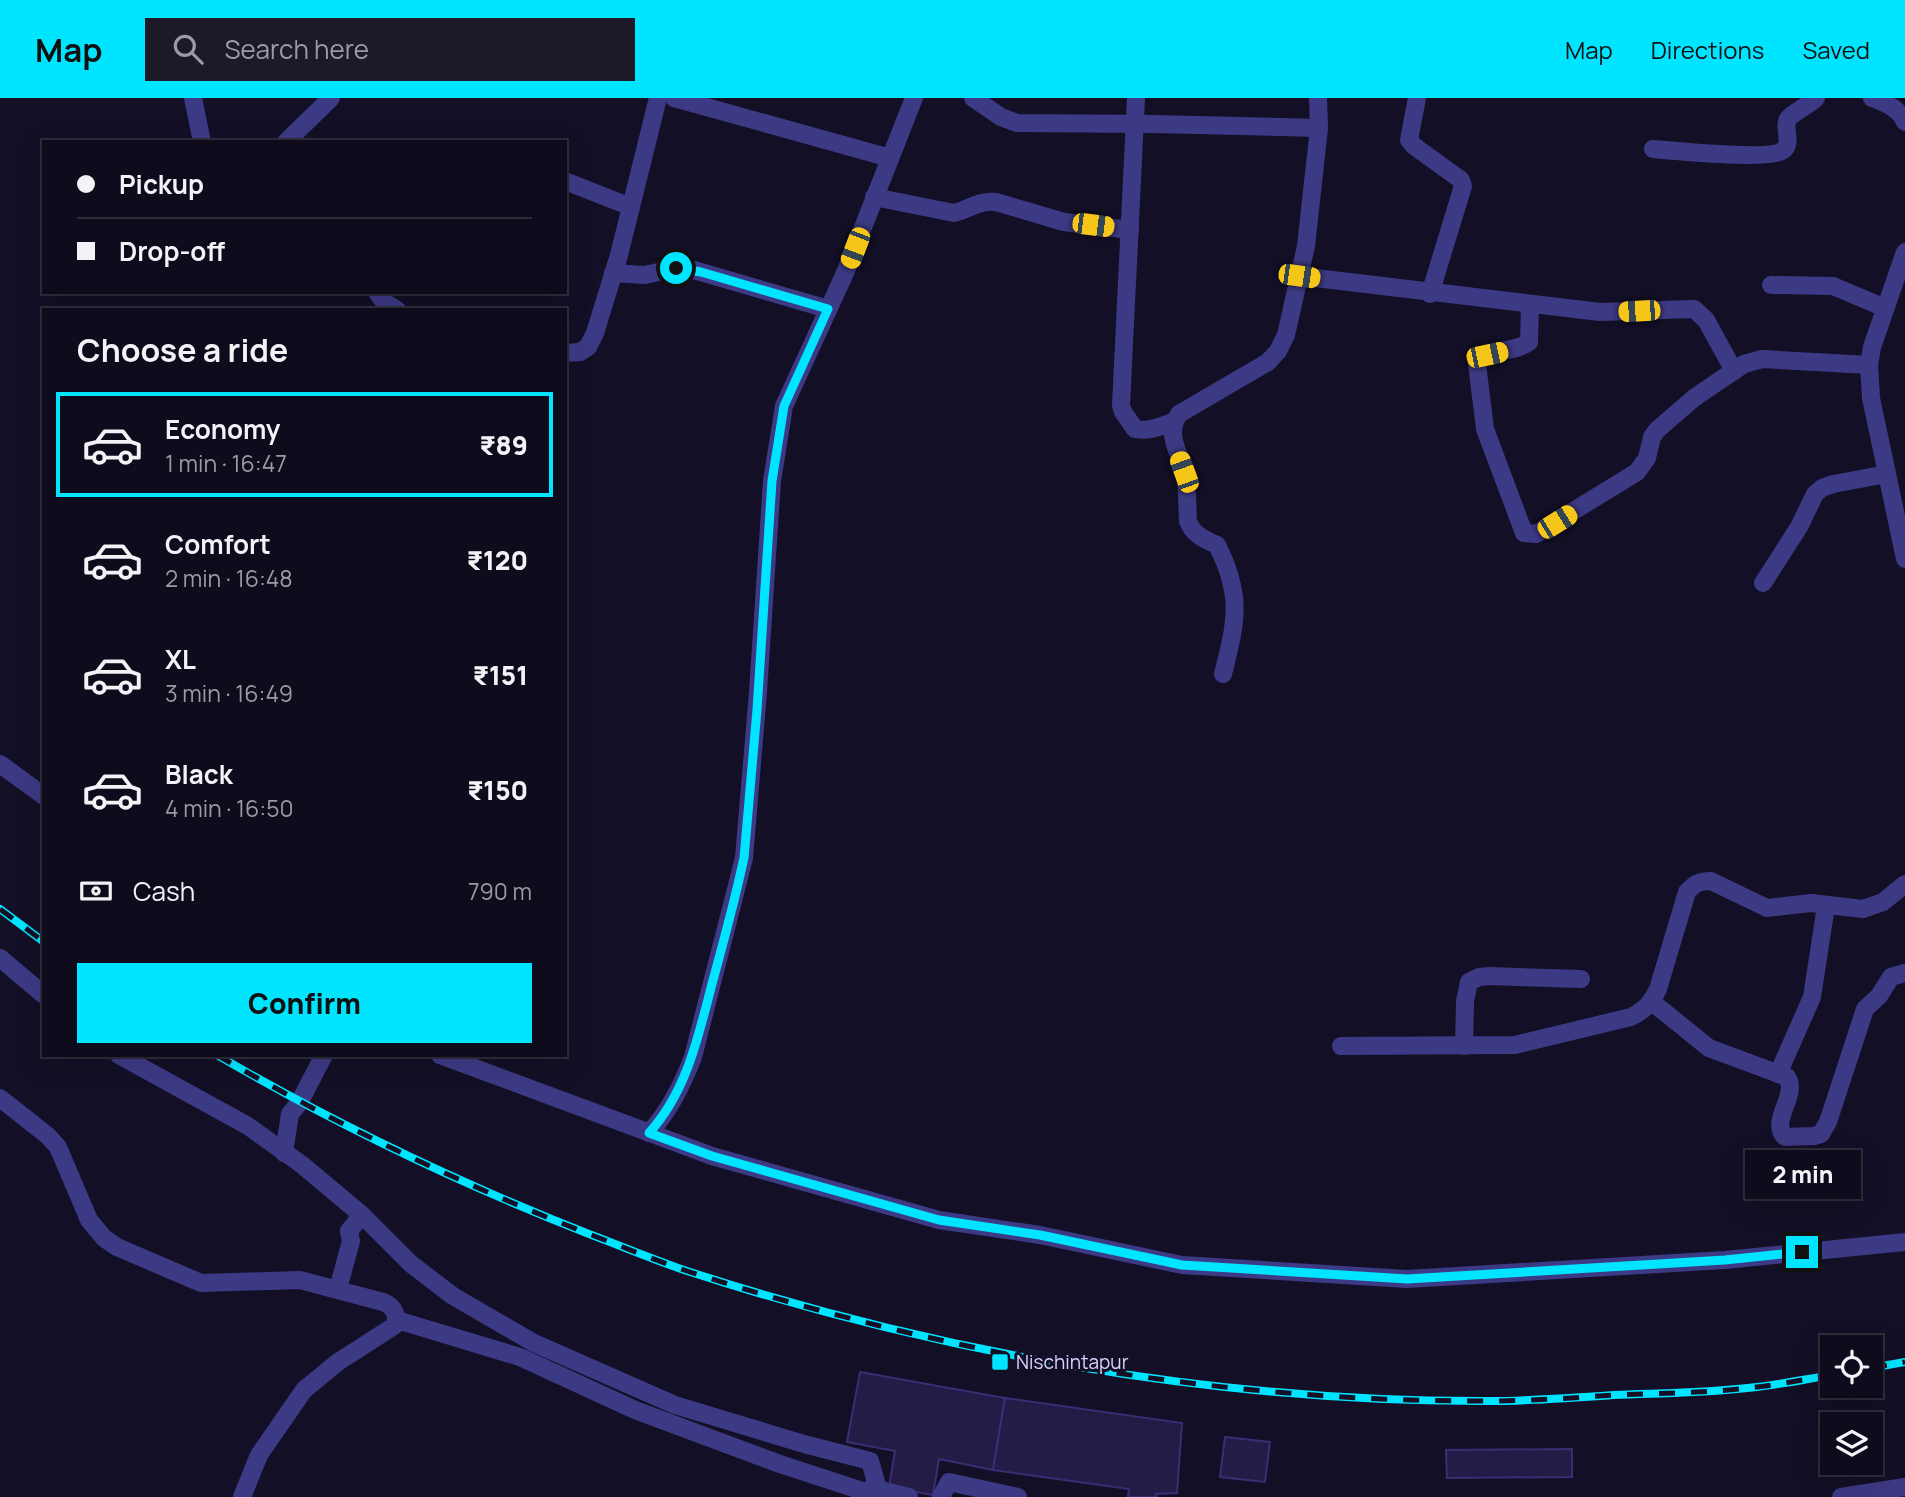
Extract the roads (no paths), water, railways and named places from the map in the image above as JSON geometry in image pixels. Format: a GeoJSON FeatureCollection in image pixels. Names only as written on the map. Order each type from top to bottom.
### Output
{"type":"FeatureCollection","features":[{"type":"Feature","properties":{"kind":"street"},"geometry":{"type":"LineString","coordinates":[[193,98],[202,140]]}},
{"type":"Feature","properties":{"kind":"street"},"geometry":{"type":"LineString","coordinates":[[287,140],[331,98]]}},
{"type":"Feature","properties":{"kind":"street"},"geometry":{"type":"LineString","coordinates":[[567,353],[580,352],[587,347],[595,333],[659,98]]}},
{"type":"Feature","properties":{"kind":"street"},"geometry":{"type":"LineString","coordinates":[[674,98],[890,158]]}},
{"type":"Feature","properties":{"kind":"street"},"geometry":{"type":"LineString","coordinates":[[649,1133],[664,1117],[693,1057],[744,858],[772,481],[784,406],[828,309],[914,98]]}},
{"type":"Feature","properties":{"kind":"street"},"geometry":{"type":"LineString","coordinates":[[973,98],[1001,117],[1017,123],[1319,128]]}},
{"type":"Feature","properties":{"kind":"street"},"geometry":{"type":"LineString","coordinates":[[1136,98],[1121,405],[1135,429],[1153,429],[1175,421]]}},
{"type":"Feature","properties":{"kind":"street"},"geometry":{"type":"LineString","coordinates":[[1223,674],[1236,623],[1234,590],[1217,545],[1198,536],[1188,521],[1184,472],[1172,430],[1179,414],[1269,362],[1286,335],[1309,226],[1319,128],[1318,98]]}},
{"type":"Feature","properties":{"kind":"street"},"geometry":{"type":"LineString","coordinates":[[1417,98],[1409,140],[1461,180],[1463,186],[1430,293]]}},
{"type":"Feature","properties":{"kind":"street"},"geometry":{"type":"LineString","coordinates":[[1653,149],[1741,154],[1778,153],[1785,149],[1788,143],[1787,121],[1790,116],[1807,107],[1816,98]]}},
{"type":"Feature","properties":{"kind":"street"},"geometry":{"type":"LineString","coordinates":[[1872,98],[1892,106],[1905,122]]}},
{"type":"Feature","properties":{"kind":"street"},"geometry":{"type":"LineString","coordinates":[[567,182],[631,207]]}},
{"type":"Feature","properties":{"kind":"street"},"geometry":{"type":"LineString","coordinates":[[874,197],[954,213],[985,201],[996,202],[1064,222],[1130,230]]}},
{"type":"Feature","properties":{"kind":"street"},"geometry":{"type":"LineString","coordinates":[[1905,252],[1872,347],[1869,365],[1871,398],[1905,559]]}},
{"type":"Feature","properties":{"kind":"street"},"geometry":{"type":"LineString","coordinates":[[612,273],[645,275],[687,268],[828,309]]}},
{"type":"Feature","properties":{"kind":"street"},"geometry":{"type":"LineString","coordinates":[[1299,276],[1600,312],[1694,309],[1706,320],[1734,371]]}},
{"type":"Feature","properties":{"kind":"street"},"geometry":{"type":"LineString","coordinates":[[1771,285],[1833,286],[1885,308]]}},
{"type":"Feature","properties":{"kind":"street"},"geometry":{"type":"LineString","coordinates":[[378,294],[384,302],[394,308]]}},
{"type":"Feature","properties":{"kind":"street"},"geometry":{"type":"LineString","coordinates":[[1530,305],[1529,342],[1522,347],[1487,355],[1477,364],[1485,429],[1524,533],[1530,536],[1637,472],[1647,458],[1652,437],[1657,430],[1694,398],[1754,360],[1869,365]]}},
{"type":"Feature","properties":{"kind":"street"},"geometry":{"type":"LineString","coordinates":[[1763,583],[1799,527],[1815,494],[1833,484],[1887,474]]}},
{"type":"Feature","properties":{"kind":"street"},"geometry":{"type":"LineString","coordinates":[[0,764],[42,795]]}},
{"type":"Feature","properties":{"kind":"street"},"geometry":{"type":"LineString","coordinates":[[1340,1046],[1515,1045],[1631,1017],[1644,1011],[1652,1002],[1687,892],[1694,884],[1702,881],[1712,881],[1767,908],[1811,903],[1847,908],[1873,907],[1905,884]]}},
{"type":"Feature","properties":{"kind":"street"},"geometry":{"type":"LineString","coordinates":[[1778,1074],[1812,997],[1826,905]]}},
{"type":"Feature","properties":{"kind":"street"},"geometry":{"type":"LineString","coordinates":[[0,958],[42,993]]}},
{"type":"Feature","properties":{"kind":"street"},"geometry":{"type":"LineString","coordinates":[[1652,1002],[1709,1048],[1787,1077],[1791,1083],[1791,1091],[1780,1127],[1781,1133],[1785,1137],[1814,1136],[1821,1134],[1828,1122],[1866,1009],[1880,996],[1891,977],[1905,973]]}},
{"type":"Feature","properties":{"kind":"street"},"geometry":{"type":"LineString","coordinates":[[1464,1046],[1465,1001],[1469,982],[1489,976],[1581,979]]}},
{"type":"Feature","properties":{"kind":"street"},"geometry":{"type":"LineString","coordinates":[[123,1057],[248,1126],[301,1164],[362,1215],[411,1264],[453,1296],[534,1343],[676,1405],[870,1461],[876,1482],[873,1488],[909,1497]]}},
{"type":"Feature","properties":{"kind":"street"},"geometry":{"type":"LineString","coordinates":[[284,1153],[290,1114],[299,1103],[323,1057]]}},
{"type":"Feature","properties":{"kind":"street"},"geometry":{"type":"LineString","coordinates":[[445,1057],[712,1156],[939,1220],[1040,1235],[1182,1265],[1407,1279],[1725,1260],[1905,1241]]}},
{"type":"Feature","properties":{"kind":"street"},"geometry":{"type":"LineString","coordinates":[[0,1098],[58,1147],[89,1220],[104,1238],[117,1247],[201,1283],[300,1280],[388,1304],[396,1314],[394,1326],[338,1362],[304,1390],[259,1455],[242,1497]]}},
{"type":"Feature","properties":{"kind":"street"},"geometry":{"type":"LineString","coordinates":[[338,1289],[351,1241],[349,1231],[362,1215]]}},
{"type":"Feature","properties":{"kind":"street"},"geometry":{"type":"LineString","coordinates":[[397,1320],[520,1357],[635,1410],[780,1464],[881,1497]]}},
{"type":"Feature","properties":{"kind":"street"},"geometry":{"type":"LineString","coordinates":[[941,1497],[949,1482],[1018,1497]]}},
{"type":"Feature","properties":{"kind":"street"},"geometry":{"type":"LineString","coordinates":[[1841,1497],[1905,1487]]}},
{"type":"Feature","properties":{"kind":"railway"},"geometry":{"type":"LineString","coordinates":[[0,909],[42,940]]}},
{"type":"Feature","properties":{"kind":"railway"},"geometry":{"type":"LineString","coordinates":[[220,1057],[400,1152],[541,1215],[648,1257],[782,1300],[980,1349],[1183,1382],[1284,1393],[1386,1399],[1504,1401],[1704,1392],[1820,1377]]}},
{"type":"Feature","properties":{"kind":"railway"},"geometry":{"type":"LineString","coordinates":[[1883,1366],[1905,1362]]}},
{"type":"Feature","properties":{"kind":"place","name":"Nischintapur"},"geometry":{"type":"Point","coordinates":[1000,1362]}}]}
